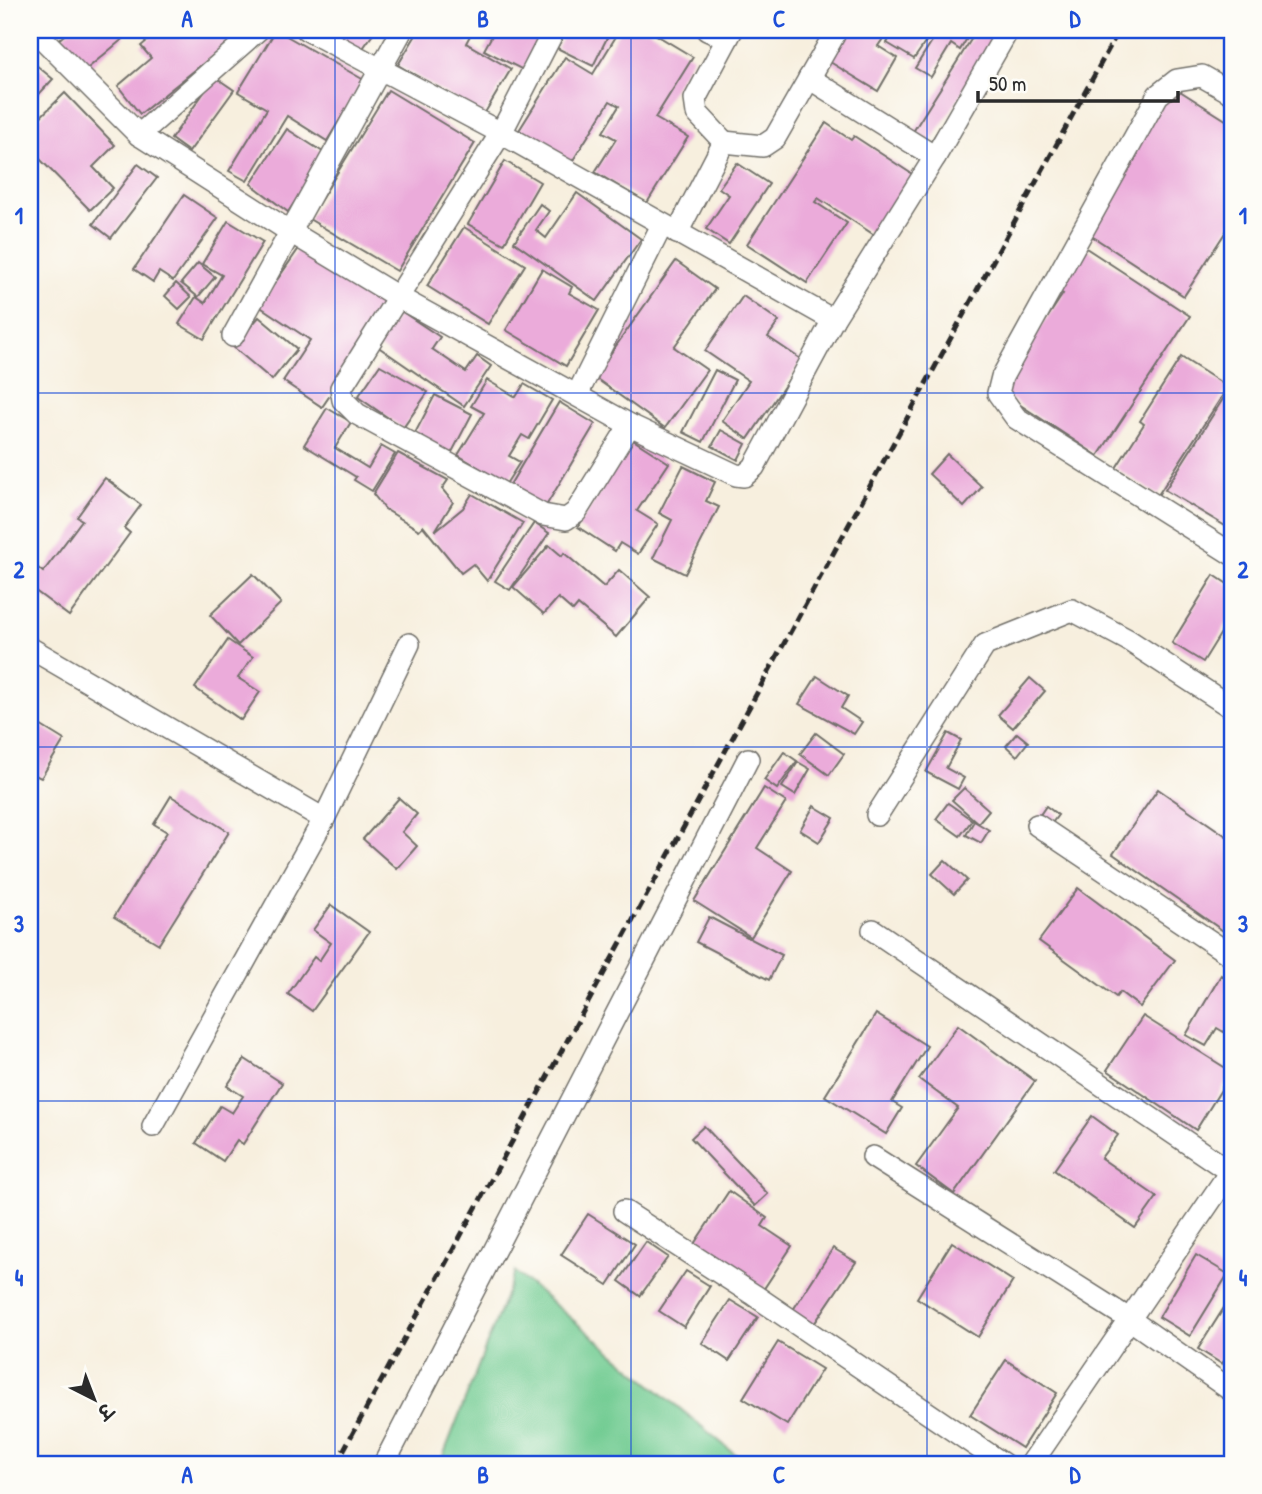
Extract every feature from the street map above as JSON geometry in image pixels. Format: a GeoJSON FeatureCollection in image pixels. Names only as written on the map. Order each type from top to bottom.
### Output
{"type":"FeatureCollection","features":[{"type":"Feature","properties":{"kind":"street"},"geometry":{"type":"LineString","coordinates":[[139,135],[258,30]]}},
{"type":"Feature","properties":{"kind":"street"},"geometry":{"type":"LineString","coordinates":[[307,30],[501,133],[833,320]]}},
{"type":"Feature","properties":{"kind":"street"},"geometry":{"type":"LineString","coordinates":[[233,336],[402,30]]}},
{"type":"Feature","properties":{"kind":"street"},"geometry":{"type":"LineString","coordinates":[[554,30],[501,133],[341,388],[343,400],[357,414],[543,515],[566,519],[576,512],[630,425]]}},
{"type":"Feature","properties":{"kind":"street"},"geometry":{"type":"LineString","coordinates":[[722,33],[695,99],[697,113],[724,142],[769,144],[834,30]]}},
{"type":"Feature","properties":{"kind":"street"},"geometry":{"type":"LineString","coordinates":[[44,33],[139,135],[289,231],[398,297],[630,425],[736,475],[744,476],[754,467],[833,320],[935,157],[1008,30]]}},
{"type":"Feature","properties":{"kind":"street"},"geometry":{"type":"LineString","coordinates":[[1232,93],[1202,76],[1177,80],[1158,95],[1002,377],[998,393],[1016,418],[1232,554]]}},
{"type":"Feature","properties":{"kind":"street"},"geometry":{"type":"LineString","coordinates":[[809,78],[935,157]]}},
{"type":"Feature","properties":{"kind":"street"},"geometry":{"type":"LineString","coordinates":[[578,396],[669,229],[724,142]]}},
{"type":"Feature","properties":{"kind":"street"},"geometry":{"type":"LineString","coordinates":[[877,815],[985,645],[1072,610],[1128,640],[1232,708]]}},
{"type":"Feature","properties":{"kind":"street"},"geometry":{"type":"LineString","coordinates":[[153,1126],[324,819],[409,644]]}},
{"type":"Feature","properties":{"kind":"street"},"geometry":{"type":"LineString","coordinates":[[30,648],[324,819]]}},
{"type":"Feature","properties":{"kind":"street"},"geometry":{"type":"LineString","coordinates":[[384,1464],[747,759]]}},
{"type":"Feature","properties":{"kind":"street"},"geometry":{"type":"LineString","coordinates":[[1037,825],[1232,956]]}},
{"type":"Feature","properties":{"kind":"street"},"geometry":{"type":"LineString","coordinates":[[873,930],[1232,1171],[1031,1464]]}},
{"type":"Feature","properties":{"kind":"street"},"geometry":{"type":"LineString","coordinates":[[873,1157],[1129,1319],[1232,1391]]}},
{"type":"Feature","properties":{"kind":"street"},"geometry":{"type":"LineString","coordinates":[[624,1211],[754,1295],[1003,1464]]}},
{"type":"Feature","properties":{"kind":"green space"},"geometry":{"type":"Polygon","coordinates":[[[515,1272],[747,1464],[440,1464],[515,1272]]]}},
{"type":"Feature","properties":{"kind":"building"},"geometry":{"type":"Polygon","coordinates":[[[70,30],[119,30],[125,37],[82,73],[56,42],[70,30]]]}},
{"type":"Feature","properties":{"kind":"building"},"geometry":{"type":"Polygon","coordinates":[[[139,30],[152,30],[145,37],[139,30]]]}},
{"type":"Feature","properties":{"kind":"building"},"geometry":{"type":"Polygon","coordinates":[[[160,30],[238,30],[228,38],[230,42],[140,114],[118,86],[151,58],[141,46],[160,30]]]}},
{"type":"Feature","properties":{"kind":"building"},"geometry":{"type":"Polygon","coordinates":[[[276,30],[364,80],[327,141],[287,116],[247,181],[229,171],[267,109],[238,92],[276,30]]]}},
{"type":"Feature","properties":{"kind":"building"},"geometry":{"type":"Polygon","coordinates":[[[323,30],[376,30],[358,55],[323,30]]]}},
{"type":"Feature","properties":{"kind":"building"},"geometry":{"type":"Polygon","coordinates":[[[419,30],[473,30],[466,43],[511,69],[483,116],[398,65],[419,30]]]}},
{"type":"Feature","properties":{"kind":"building"},"geometry":{"type":"Polygon","coordinates":[[[495,30],[544,30],[523,70],[484,50],[495,30]]]}},
{"type":"Feature","properties":{"kind":"building"},"geometry":{"type":"Polygon","coordinates":[[[567,30],[611,30],[593,66],[557,48],[567,30]]]}},
{"type":"Feature","properties":{"kind":"building"},"geometry":{"type":"Polygon","coordinates":[[[620,30],[648,30],[693,57],[655,118],[688,137],[647,203],[595,172],[616,139],[603,132],[619,106],[610,101],[570,165],[518,132],[565,57],[593,74],[620,30]]]}},
{"type":"Feature","properties":{"kind":"building"},"geometry":{"type":"Polygon","coordinates":[[[849,30],[889,30],[878,46],[897,58],[878,91],[830,62],[849,30]]]}},
{"type":"Feature","properties":{"kind":"building"},"geometry":{"type":"Polygon","coordinates":[[[895,30],[911,30],[927,40],[914,59],[887,43],[895,30]]]}},
{"type":"Feature","properties":{"kind":"building"},"geometry":{"type":"Polygon","coordinates":[[[939,30],[972,30],[960,50],[951,44],[931,77],[915,68],[939,30]]]}},
{"type":"Feature","properties":{"kind":"building"},"geometry":{"type":"Polygon","coordinates":[[[977,30],[1002,30],[928,146],[911,135],[977,30]]]}},
{"type":"Feature","properties":{"kind":"building"},"geometry":{"type":"Polygon","coordinates":[[[30,60],[53,79],[30,104],[30,60]]]}},
{"type":"Feature","properties":{"kind":"building"},"geometry":{"type":"Polygon","coordinates":[[[215,77],[234,90],[189,152],[171,139],[215,77]]]}},
{"type":"Feature","properties":{"kind":"building"},"geometry":{"type":"Polygon","coordinates":[[[1172,86],[1232,124],[1232,222],[1184,296],[1084,231],[1172,86]]]}},
{"type":"Feature","properties":{"kind":"building"},"geometry":{"type":"Polygon","coordinates":[[[388,90],[475,143],[397,271],[309,219],[388,90]]]}},
{"type":"Feature","properties":{"kind":"building"},"geometry":{"type":"Polygon","coordinates":[[[65,93],[115,145],[93,167],[113,188],[90,210],[30,149],[36,143],[30,137],[30,127],[65,93]]]}},
{"type":"Feature","properties":{"kind":"building"},"geometry":{"type":"Polygon","coordinates":[[[826,123],[851,140],[854,136],[915,176],[876,236],[818,198],[815,202],[847,223],[807,283],[747,244],[826,123]]]}},
{"type":"Feature","properties":{"kind":"building"},"geometry":{"type":"Polygon","coordinates":[[[287,129],[326,154],[288,212],[251,184],[287,129]]]}},
{"type":"Feature","properties":{"kind":"building"},"geometry":{"type":"Polygon","coordinates":[[[505,161],[540,182],[504,244],[468,224],[505,161]]]}},
{"type":"Feature","properties":{"kind":"building"},"geometry":{"type":"Polygon","coordinates":[[[737,163],[769,184],[729,244],[706,229],[729,195],[719,188],[737,163]]]}},
{"type":"Feature","properties":{"kind":"building"},"geometry":{"type":"Polygon","coordinates":[[[138,164],[157,178],[111,238],[93,224],[138,164]]]}},
{"type":"Feature","properties":{"kind":"building"},"geometry":{"type":"Polygon","coordinates":[[[577,193],[641,239],[597,301],[514,242],[540,204],[549,211],[536,230],[546,238],[577,193]]]}},
{"type":"Feature","properties":{"kind":"building"},"geometry":{"type":"Polygon","coordinates":[[[184,195],[218,218],[173,281],[159,272],[153,282],[134,269],[184,195]]]}},
{"type":"Feature","properties":{"kind":"building"},"geometry":{"type":"Polygon","coordinates":[[[228,221],[263,242],[204,339],[179,324],[196,297],[205,303],[222,275],[202,264],[228,221]]]}},
{"type":"Feature","properties":{"kind":"building"},"geometry":{"type":"Polygon","coordinates":[[[464,227],[525,265],[488,324],[427,286],[464,227]]]}},
{"type":"Feature","properties":{"kind":"building"},"geometry":{"type":"Polygon","coordinates":[[[302,244],[392,304],[322,407],[283,381],[310,340],[259,306],[302,244]]]}},
{"type":"Feature","properties":{"kind":"building"},"geometry":{"type":"Polygon","coordinates":[[[1086,248],[1190,316],[1098,456],[999,391],[1063,294],[1057,291],[1086,248]]]}},
{"type":"Feature","properties":{"kind":"building"},"geometry":{"type":"Polygon","coordinates":[[[676,261],[715,289],[674,347],[707,370],[665,428],[594,377],[676,261]]]}},
{"type":"Feature","properties":{"kind":"building"},"geometry":{"type":"Polygon","coordinates":[[[198,263],[215,277],[198,297],[181,283],[198,263]]]}},
{"type":"Feature","properties":{"kind":"building"},"geometry":{"type":"Polygon","coordinates":[[[542,269],[572,287],[569,293],[599,310],[566,366],[506,330],[542,269]]]}},
{"type":"Feature","properties":{"kind":"building"},"geometry":{"type":"Polygon","coordinates":[[[176,283],[191,297],[179,309],[165,296],[176,283]]]}},
{"type":"Feature","properties":{"kind":"building"},"geometry":{"type":"Polygon","coordinates":[[[743,296],[779,321],[768,337],[802,360],[748,439],[722,421],[749,381],[705,351],[743,296]]]}},
{"type":"Feature","properties":{"kind":"building"},"geometry":{"type":"Polygon","coordinates":[[[401,311],[440,337],[432,349],[466,372],[477,356],[491,366],[464,406],[377,346],[401,311]]]}},
{"type":"Feature","properties":{"kind":"building"},"geometry":{"type":"Polygon","coordinates":[[[259,317],[297,349],[272,380],[233,347],[259,317]]]}},
{"type":"Feature","properties":{"kind":"building"},"geometry":{"type":"Polygon","coordinates":[[[1181,357],[1228,387],[1158,495],[1116,468],[1144,424],[1140,421],[1181,357]]]}},
{"type":"Feature","properties":{"kind":"building"},"geometry":{"type":"Polygon","coordinates":[[[380,365],[428,392],[403,428],[358,397],[380,365]]]}},
{"type":"Feature","properties":{"kind":"building"},"geometry":{"type":"Polygon","coordinates":[[[715,370],[735,380],[703,442],[683,432],[715,370]]]}},
{"type":"Feature","properties":{"kind":"building"},"geometry":{"type":"Polygon","coordinates":[[[487,380],[516,397],[524,384],[552,400],[529,439],[522,435],[509,456],[520,462],[506,484],[458,455],[484,413],[471,406],[487,380]]]}},
{"type":"Feature","properties":{"kind":"building"},"geometry":{"type":"Polygon","coordinates":[[[1230,388],[1232,390],[1232,530],[1165,490],[1230,388]]]}},
{"type":"Feature","properties":{"kind":"building"},"geometry":{"type":"Polygon","coordinates":[[[435,395],[472,414],[450,456],[413,437],[435,395]]]}},
{"type":"Feature","properties":{"kind":"building"},"geometry":{"type":"Polygon","coordinates":[[[559,402],[595,424],[543,511],[507,490],[559,402]]]}},
{"type":"Feature","properties":{"kind":"building"},"geometry":{"type":"Polygon","coordinates":[[[327,408],[351,422],[335,448],[368,468],[381,446],[395,454],[372,491],[354,480],[356,477],[304,445],[327,408]]]}},
{"type":"Feature","properties":{"kind":"building"},"geometry":{"type":"Polygon","coordinates":[[[721,430],[746,444],[738,460],[712,446],[721,430]]]}},
{"type":"Feature","properties":{"kind":"building"},"geometry":{"type":"Polygon","coordinates":[[[630,438],[669,463],[637,511],[658,524],[638,554],[620,543],[615,551],[578,527],[602,490],[598,487],[630,438]]]}},
{"type":"Feature","properties":{"kind":"building"},"geometry":{"type":"Polygon","coordinates":[[[398,453],[448,480],[442,489],[453,502],[435,531],[463,508],[472,494],[523,523],[487,581],[473,564],[461,573],[423,526],[419,530],[385,509],[373,494],[398,453]]]}},
{"type":"Feature","properties":{"kind":"building"},"geometry":{"type":"Polygon","coordinates":[[[947,454],[982,487],[964,507],[929,474],[947,454]]]}},
{"type":"Feature","properties":{"kind":"building"},"geometry":{"type":"Polygon","coordinates":[[[683,466],[715,482],[706,501],[719,507],[685,574],[653,558],[672,520],[659,513],[683,466]]]}},
{"type":"Feature","properties":{"kind":"building"},"geometry":{"type":"Polygon","coordinates":[[[105,478],[141,505],[124,528],[130,533],[69,616],[30,587],[30,570],[34,565],[43,572],[82,520],[77,517],[105,478]]]}},
{"type":"Feature","properties":{"kind":"building"},"geometry":{"type":"Polygon","coordinates":[[[534,523],[549,533],[510,590],[495,581],[534,523]]]}},
{"type":"Feature","properties":{"kind":"building"},"geometry":{"type":"Polygon","coordinates":[[[549,545],[562,556],[564,553],[604,587],[619,570],[650,597],[616,637],[578,605],[573,611],[558,598],[544,614],[513,587],[549,545]]]}},
{"type":"Feature","properties":{"kind":"building"},"geometry":{"type":"Polygon","coordinates":[[[253,574],[281,603],[238,645],[210,615],[253,574]]]}},
{"type":"Feature","properties":{"kind":"building"},"geometry":{"type":"Polygon","coordinates":[[[1214,575],[1232,587],[1232,615],[1203,662],[1172,643],[1214,575]]]}},
{"type":"Feature","properties":{"kind":"building"},"geometry":{"type":"Polygon","coordinates":[[[228,640],[253,657],[238,678],[260,692],[241,720],[195,688],[228,640]]]}},
{"type":"Feature","properties":{"kind":"building"},"geometry":{"type":"Polygon","coordinates":[[[817,676],[848,696],[841,708],[862,722],[854,734],[799,704],[817,676]]]}},
{"type":"Feature","properties":{"kind":"building"},"geometry":{"type":"Polygon","coordinates":[[[1030,678],[1045,691],[1013,728],[998,715],[1030,678]]]}},
{"type":"Feature","properties":{"kind":"building"},"geometry":{"type":"Polygon","coordinates":[[[30,719],[64,740],[41,778],[35,775],[30,784],[30,719]]]}},
{"type":"Feature","properties":{"kind":"building"},"geometry":{"type":"Polygon","coordinates":[[[816,733],[844,754],[829,775],[800,754],[816,733]]]}},
{"type":"Feature","properties":{"kind":"building"},"geometry":{"type":"Polygon","coordinates":[[[948,733],[961,740],[946,768],[964,778],[958,789],[926,772],[948,733]]]}},
{"type":"Feature","properties":{"kind":"building"},"geometry":{"type":"Polygon","coordinates":[[[1017,733],[1028,742],[1017,756],[1006,746],[1017,733]]]}},
{"type":"Feature","properties":{"kind":"building"},"geometry":{"type":"Polygon","coordinates":[[[784,752],[797,761],[777,789],[764,780],[784,752]]]}},
{"type":"Feature","properties":{"kind":"building"},"geometry":{"type":"Polygon","coordinates":[[[798,762],[810,769],[795,795],[782,787],[798,762]]]}},
{"type":"Feature","properties":{"kind":"building"},"geometry":{"type":"Polygon","coordinates":[[[764,788],[786,802],[757,848],[792,871],[751,937],[694,901],[764,788]]]}},
{"type":"Feature","properties":{"kind":"building"},"geometry":{"type":"Polygon","coordinates":[[[964,788],[989,810],[978,823],[952,800],[964,788]]]}},
{"type":"Feature","properties":{"kind":"building"},"geometry":{"type":"Polygon","coordinates":[[[1158,789],[1232,840],[1232,937],[1113,854],[1158,789]]]}},
{"type":"Feature","properties":{"kind":"building"},"geometry":{"type":"Polygon","coordinates":[[[171,796],[229,832],[159,944],[114,917],[167,832],[154,824],[171,796]]]}},
{"type":"Feature","properties":{"kind":"building"},"geometry":{"type":"Polygon","coordinates":[[[399,798],[417,814],[402,832],[417,846],[397,869],[363,839],[399,798]]]}},
{"type":"Feature","properties":{"kind":"building"},"geometry":{"type":"Polygon","coordinates":[[[948,803],[972,820],[960,836],[936,819],[948,803]]]}},
{"type":"Feature","properties":{"kind":"building"},"geometry":{"type":"Polygon","coordinates":[[[814,806],[834,818],[819,842],[800,830],[814,806]]]}},
{"type":"Feature","properties":{"kind":"building"},"geometry":{"type":"Polygon","coordinates":[[[1046,806],[1058,815],[1046,831],[1035,822],[1046,806]]]}},
{"type":"Feature","properties":{"kind":"building"},"geometry":{"type":"Polygon","coordinates":[[[974,821],[989,830],[981,843],[966,835],[974,821]]]}},
{"type":"Feature","properties":{"kind":"building"},"geometry":{"type":"Polygon","coordinates":[[[945,860],[967,880],[954,894],[932,874],[945,860]]]}},
{"type":"Feature","properties":{"kind":"building"},"geometry":{"type":"Polygon","coordinates":[[[1078,888],[1175,960],[1140,1007],[1120,992],[1116,997],[1039,941],[1078,888]]]}},
{"type":"Feature","properties":{"kind":"building"},"geometry":{"type":"Polygon","coordinates":[[[331,905],[369,932],[312,1011],[288,994],[314,957],[319,961],[331,943],[313,930],[331,905]]]}},
{"type":"Feature","properties":{"kind":"building"},"geometry":{"type":"Polygon","coordinates":[[[709,917],[782,955],[769,980],[696,942],[709,917]]]}},
{"type":"Feature","properties":{"kind":"building"},"geometry":{"type":"Polygon","coordinates":[[[1221,975],[1232,982],[1232,1037],[1217,1028],[1206,1046],[1186,1035],[1221,975]]]}},
{"type":"Feature","properties":{"kind":"building"},"geometry":{"type":"Polygon","coordinates":[[[876,1014],[927,1046],[892,1102],[902,1108],[886,1134],[825,1096],[876,1014]]]}},
{"type":"Feature","properties":{"kind":"building"},"geometry":{"type":"Polygon","coordinates":[[[1143,1016],[1232,1072],[1196,1130],[1107,1070],[1143,1016]]]}},
{"type":"Feature","properties":{"kind":"building"},"geometry":{"type":"Polygon","coordinates":[[[958,1025],[1035,1081],[954,1194],[916,1166],[958,1108],[919,1079],[958,1025]]]}},
{"type":"Feature","properties":{"kind":"building"},"geometry":{"type":"Polygon","coordinates":[[[245,1059],[282,1083],[243,1144],[237,1140],[223,1161],[196,1143],[220,1106],[232,1113],[243,1096],[227,1086],[245,1059]]]}},
{"type":"Feature","properties":{"kind":"building"},"geometry":{"type":"Polygon","coordinates":[[[1092,1116],[1118,1135],[1101,1158],[1157,1197],[1135,1228],[1054,1170],[1092,1116]]]}},
{"type":"Feature","properties":{"kind":"building"},"geometry":{"type":"Polygon","coordinates":[[[704,1126],[768,1194],[755,1206],[691,1138],[704,1126]]]}},
{"type":"Feature","properties":{"kind":"building"},"geometry":{"type":"Polygon","coordinates":[[[729,1191],[767,1218],[762,1226],[792,1246],[763,1290],[694,1244],[729,1191]]]}},
{"type":"Feature","properties":{"kind":"building"},"geometry":{"type":"Polygon","coordinates":[[[588,1214],[635,1244],[608,1285],[561,1255],[588,1214]]]}},
{"type":"Feature","properties":{"kind":"building"},"geometry":{"type":"Polygon","coordinates":[[[646,1242],[668,1257],[640,1296],[619,1281],[646,1242]]]}},
{"type":"Feature","properties":{"kind":"building"},"geometry":{"type":"Polygon","coordinates":[[[952,1242],[1013,1281],[978,1337],[917,1298],[952,1242]]]}},
{"type":"Feature","properties":{"kind":"building"},"geometry":{"type":"Polygon","coordinates":[[[833,1248],[856,1262],[812,1327],[791,1313],[833,1248]]]}},
{"type":"Feature","properties":{"kind":"building"},"geometry":{"type":"Polygon","coordinates":[[[1196,1255],[1228,1274],[1190,1336],[1159,1317],[1196,1255]]]}},
{"type":"Feature","properties":{"kind":"building"},"geometry":{"type":"Polygon","coordinates":[[[686,1271],[710,1286],[684,1327],[659,1311],[686,1271]]]}},
{"type":"Feature","properties":{"kind":"building"},"geometry":{"type":"Polygon","coordinates":[[[1232,1295],[1232,1347],[1222,1364],[1198,1349],[1232,1295]]]}},
{"type":"Feature","properties":{"kind":"building"},"geometry":{"type":"Polygon","coordinates":[[[730,1300],[758,1317],[729,1361],[702,1343],[730,1300]]]}},
{"type":"Feature","properties":{"kind":"building"},"geometry":{"type":"Polygon","coordinates":[[[778,1342],[822,1369],[787,1425],[743,1398],[778,1342]]]}},
{"type":"Feature","properties":{"kind":"building"},"geometry":{"type":"Polygon","coordinates":[[[1006,1360],[1057,1393],[1022,1448],[970,1415],[1006,1360]]]}},
{"type":"Feature","properties":{"kind":"railway"},"geometry":{"type":"LineString","coordinates":[[336,1464],[1119,30]]}}]}
